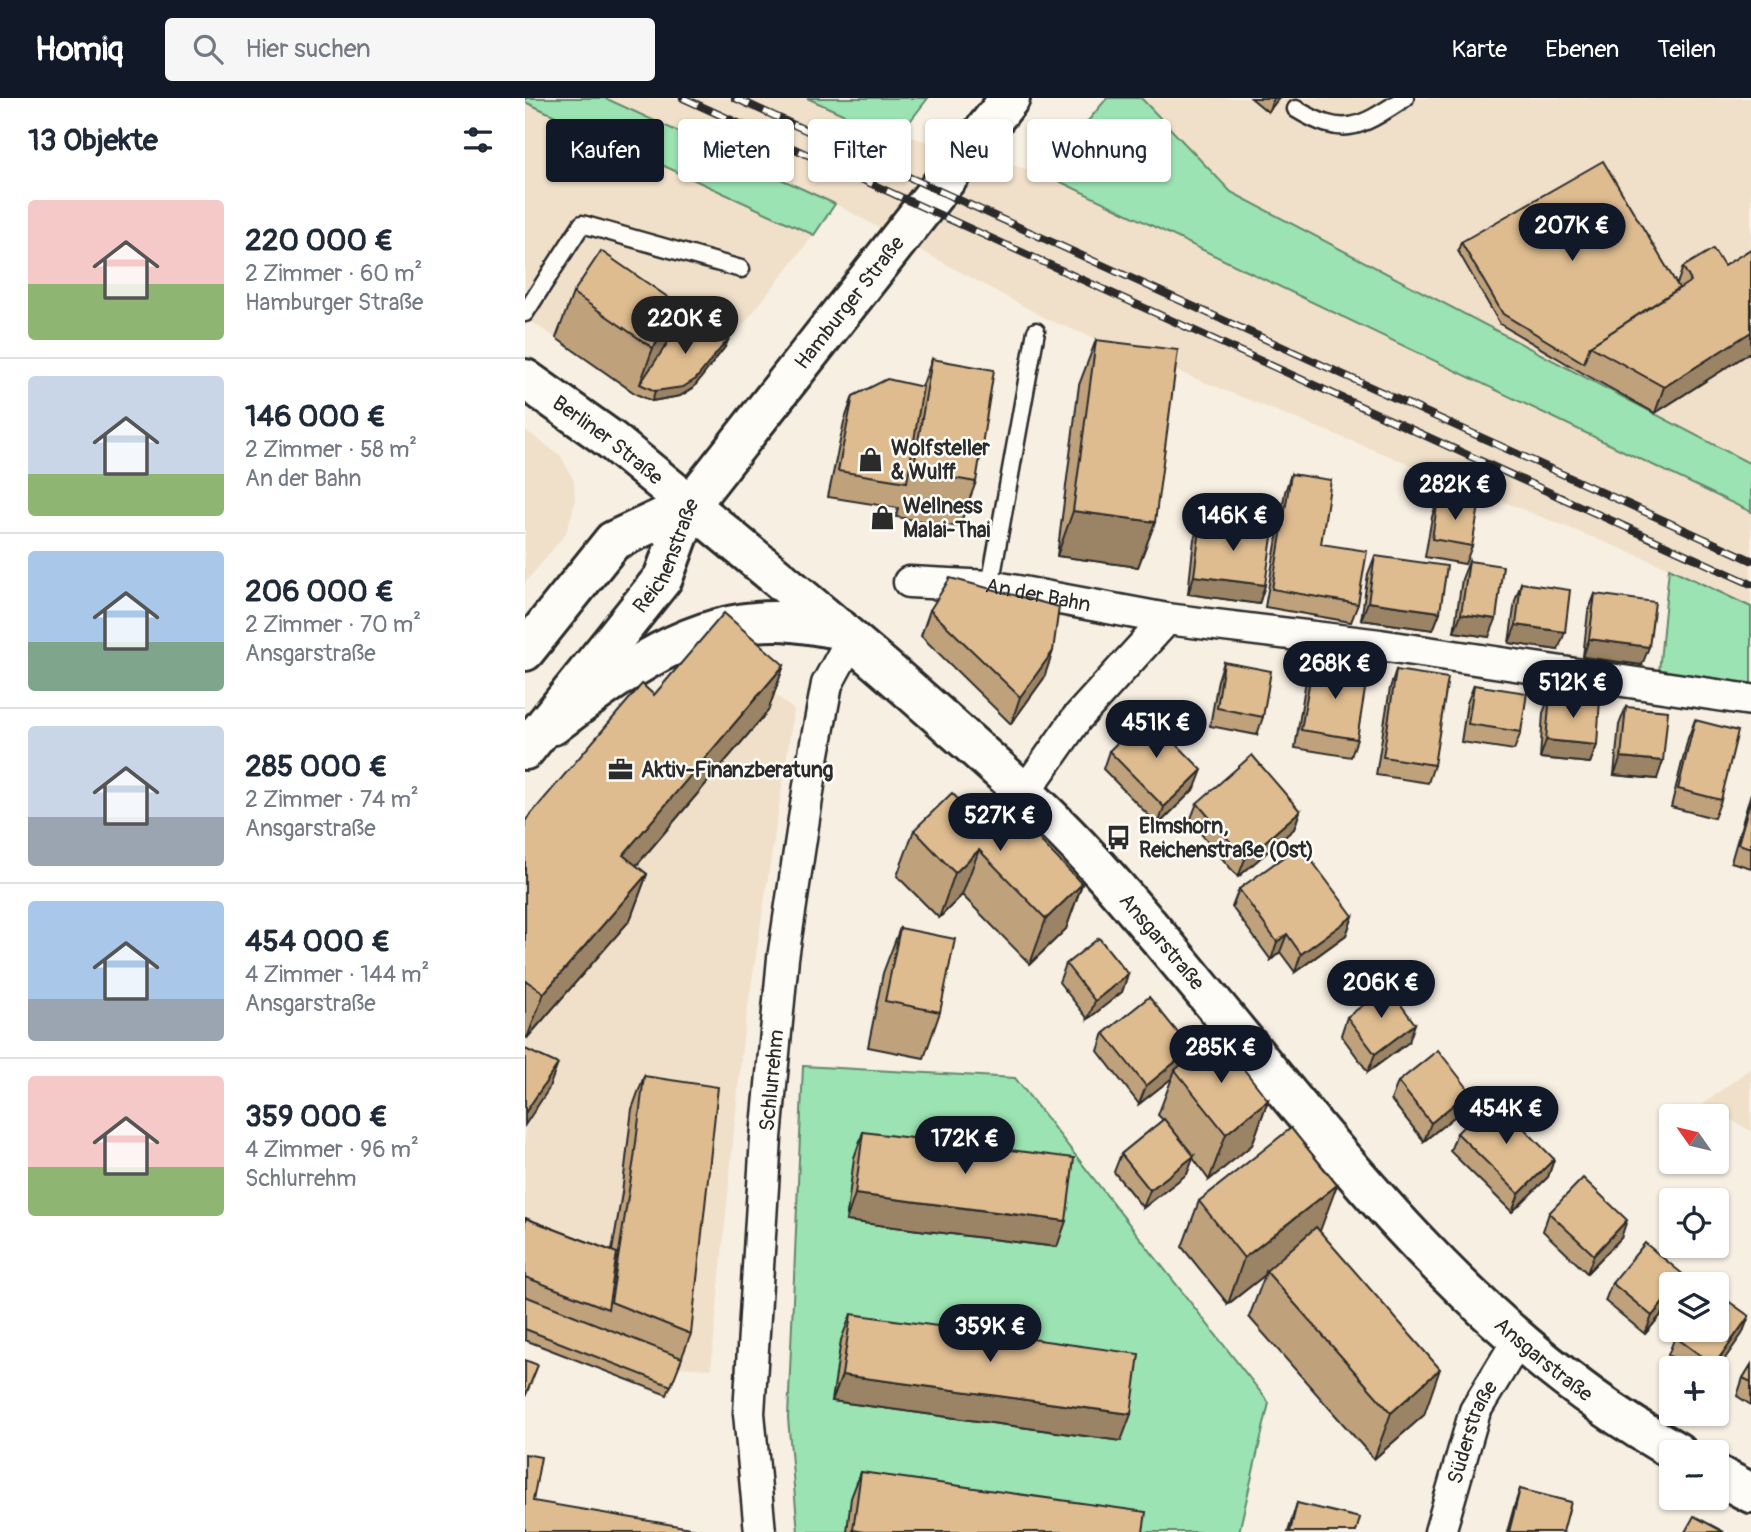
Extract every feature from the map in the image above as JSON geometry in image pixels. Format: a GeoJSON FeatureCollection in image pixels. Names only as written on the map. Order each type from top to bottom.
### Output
{"type":"FeatureCollection","features":[{"type":"Feature","properties":{"kind":"street","name":"Hamburger Straße"},"geometry":{"type":"LineString","coordinates":[[690,505],[1010,98]]}},
{"type":"Feature","properties":{"kind":"street","name":"Berliner Straße"},"geometry":{"type":"LineString","coordinates":[[525,379],[611,440],[690,505]]}},
{"type":"Feature","properties":{"kind":"street","name":"Ansgarstraße"},"geometry":{"type":"LineString","coordinates":[[690,505],[846,634],[1024,792],[1093,862],[1416,1242],[1518,1340],[1627,1425],[1659,1442]]}},
{"type":"Feature","properties":{"kind":"street","name":"Reichenstraße"},"geometry":{"type":"LineString","coordinates":[[525,651],[613,541],[690,505]]}},
{"type":"Feature","properties":{"kind":"street","name":"Reichenstraße"},"geometry":{"type":"LineString","coordinates":[[529,745],[663,578],[690,505]]}},
{"type":"Feature","properties":{"kind":"street","name":"An der Bahn"},"geometry":{"type":"LineString","coordinates":[[909,582],[990,586],[1167,618],[1407,649],[1751,701]]}},
{"type":"Feature","properties":{"kind":"street"},"geometry":{"type":"LineString","coordinates":[[1024,792],[1077,718],[1167,618]]}},
{"type":"Feature","properties":{"kind":"street"},"geometry":{"type":"LineString","coordinates":[[529,745],[629,667],[709,629],[776,621],[846,634]]}},
{"type":"Feature","properties":{"kind":"street","name":"Schlurrehm"},"geometry":{"type":"LineString","coordinates":[[760,1532],[749,1413],[766,1138],[783,958],[827,684],[846,634]]}},
{"type":"Feature","properties":{"kind":"street","name":"Süderstraße"},"geometry":{"type":"LineString","coordinates":[[1440,1532],[1475,1411],[1518,1340]]}},
{"type":"Feature","properties":{"kind":"street"},"geometry":{"type":"LineString","coordinates":[[1729,1481],[1751,1493]]}},
{"type":"Feature","properties":{"kind":"lane"},"geometry":{"type":"LineString","coordinates":[[1296,109],[1322,125],[1347,128],[1377,116],[1405,98]]}},
{"type":"Feature","properties":{"kind":"lane"},"geometry":{"type":"LineString","coordinates":[[525,313],[582,224],[741,269]]}},
{"type":"Feature","properties":{"kind":"lane"},"geometry":{"type":"LineString","coordinates":[[990,586],[1036,331]]}},
{"type":"Feature","properties":{"kind":"shaded area"},"geometry":{"type":"Polygon","coordinates":[[[605,98],[807,98],[854,119],[808,119],[808,182],[911,182],[911,137],[925,141],[925,182],[1013,182],[1013,165],[1027,169],[1027,182],[1061,182],[1751,512],[1751,684],[1659,672],[1669,568],[1049,320],[835,204],[787,182],[794,182],[794,119],[678,119],[678,132],[664,125],[664,119],[651,119],[605,98]]]}},
{"type":"Feature","properties":{"kind":"shaded area"},"geometry":{"type":"Polygon","coordinates":[[[1141,98],[1751,98],[1751,464],[1231,192],[1171,129],[1171,119],[1161,119],[1141,98]]]}},
{"type":"Feature","properties":{"kind":"shaded area"},"geometry":{"type":"Polygon","coordinates":[[[525,102],[562,119],[546,119],[546,182],[664,182],[664,166],[678,172],[678,182],[699,182],[814,235],[702,377],[680,396],[652,401],[636,394],[525,317],[525,102]]]}},
{"type":"Feature","properties":{"kind":"shaded area"},"geometry":{"type":"Polygon","coordinates":[[[525,430],[561,456],[574,481],[575,503],[566,533],[525,583],[525,430]]]}},
{"type":"Feature","properties":{"kind":"shaded area"},"geometry":{"type":"Polygon","coordinates":[[[739,664],[794,710],[743,1039],[711,1369],[678,1367],[525,1307],[525,847],[739,664]]]}},
{"type":"Feature","properties":{"kind":"shaded area"},"geometry":{"type":"Polygon","coordinates":[[[1751,1068],[1751,1131],[1729,1119],[1729,1104],[1703,1104],[1751,1068]]]}},
{"type":"Feature","properties":{"kind":"green space"},"geometry":{"type":"Polygon","coordinates":[[[525,98],[605,98],[651,119],[562,119],[525,102],[525,98]]]}},
{"type":"Feature","properties":{"kind":"green space"},"geometry":{"type":"Polygon","coordinates":[[[807,98],[928,98],[911,120],[854,119],[807,98]]]}},
{"type":"Feature","properties":{"kind":"green space"},"geometry":{"type":"Polygon","coordinates":[[[1107,98],[1141,98],[1161,119],[1090,119],[1107,98]]]}},
{"type":"Feature","properties":{"kind":"green space"},"geometry":{"type":"Polygon","coordinates":[[[664,125],[678,132],[678,172],[664,166],[664,125]]]}},
{"type":"Feature","properties":{"kind":"green space"},"geometry":{"type":"Polygon","coordinates":[[[1171,129],[1231,192],[1751,464],[1751,512],[1061,182],[1171,182],[1171,129]]]}},
{"type":"Feature","properties":{"kind":"green space"},"geometry":{"type":"Polygon","coordinates":[[[699,182],[787,182],[835,204],[814,235],[699,182]]]}},
{"type":"Feature","properties":{"kind":"green space"},"geometry":{"type":"Polygon","coordinates":[[[1669,568],[1751,607],[1751,684],[1659,672],[1669,568]]]}},
{"type":"Feature","properties":{"kind":"green space"},"geometry":{"type":"Polygon","coordinates":[[[803,1066],[1015,1078],[1269,1403],[1239,1532],[798,1532],[788,1418],[803,1066]]]}},
{"type":"Feature","properties":{"kind":"building"},"geometry":{"type":"Polygon","coordinates":[[[1603,161],[1679,288],[1590,346],[1584,363],[1503,314],[1461,242],[1603,161]]]}},
{"type":"Feature","properties":{"kind":"building"},"geometry":{"type":"Polygon","coordinates":[[[1713,249],[1724,266],[1751,249],[1751,332],[1664,387],[1590,346],[1691,281],[1683,267],[1713,249]]]}},
{"type":"Feature","properties":{"kind":"building"},"geometry":{"type":"Polygon","coordinates":[[[601,251],[682,307],[653,348],[573,293],[601,251]]]}},
{"type":"Feature","properties":{"kind":"building"},"geometry":{"type":"Polygon","coordinates":[[[683,320],[707,323],[729,338],[696,379],[683,387],[655,391],[640,384],[683,320]]]}},
{"type":"Feature","properties":{"kind":"building"},"geometry":{"type":"Polygon","coordinates":[[[1096,340],[1178,350],[1155,522],[1073,511],[1096,340]]]}},
{"type":"Feature","properties":{"kind":"building"},"geometry":{"type":"Polygon","coordinates":[[[932,359],[994,370],[976,482],[913,471],[932,359]]]}},
{"type":"Feature","properties":{"kind":"building","name":"Wolfsteller & Wulff"},"geometry":{"type":"Polygon","coordinates":[[[887,379],[923,387],[907,482],[838,471],[853,396],[887,379]]]}},
{"type":"Feature","properties":{"kind":"building"},"geometry":{"type":"Polygon","coordinates":[[[1291,474],[1331,480],[1321,544],[1367,551],[1358,604],[1272,589],[1291,474]]]}},
{"type":"Feature","properties":{"kind":"building"},"geometry":{"type":"Polygon","coordinates":[[[1438,499],[1479,506],[1472,546],[1432,539],[1438,499]]]}},
{"type":"Feature","properties":{"kind":"building"},"geometry":{"type":"Polygon","coordinates":[[[1201,521],[1273,530],[1265,585],[1194,576],[1201,521]]]}},
{"type":"Feature","properties":{"kind":"building"},"geometry":{"type":"Polygon","coordinates":[[[1375,556],[1447,566],[1440,612],[1368,602],[1375,556]]]}},
{"type":"Feature","properties":{"kind":"building"},"geometry":{"type":"Polygon","coordinates":[[[1469,561],[1503,566],[1496,619],[1461,614],[1469,561]]]}},
{"type":"Feature","properties":{"kind":"building"},"geometry":{"type":"Polygon","coordinates":[[[950,578],[1059,607],[1053,651],[1020,697],[930,610],[950,578]]]}},
{"type":"Feature","properties":{"kind":"building"},"geometry":{"type":"Polygon","coordinates":[[[1521,583],[1570,590],[1565,632],[1516,625],[1521,583]]]}},
{"type":"Feature","properties":{"kind":"building"},"geometry":{"type":"Polygon","coordinates":[[[1595,594],[1655,602],[1649,647],[1589,639],[1595,594]]]}},
{"type":"Feature","properties":{"kind":"building"},"geometry":{"type":"Polygon","coordinates":[[[724,613],[784,665],[623,855],[647,874],[544,993],[525,980],[525,821],[642,684],[654,695],[724,613]]]}},
{"type":"Feature","properties":{"kind":"building"},"geometry":{"type":"Polygon","coordinates":[[[1224,662],[1271,671],[1263,717],[1217,708],[1224,662]]]}},
{"type":"Feature","properties":{"kind":"building"},"geometry":{"type":"Polygon","coordinates":[[[1313,662],[1368,671],[1357,739],[1301,730],[1313,662]]]}},
{"type":"Feature","properties":{"kind":"building"},"geometry":{"type":"Polygon","coordinates":[[[1396,670],[1448,678],[1434,765],[1383,757],[1396,670]]]}},
{"type":"Feature","properties":{"kind":"building"},"geometry":{"type":"Polygon","coordinates":[[[1474,685],[1527,693],[1521,732],[1468,724],[1474,685]]]}},
{"type":"Feature","properties":{"kind":"building"},"geometry":{"type":"Polygon","coordinates":[[[1550,695],[1600,699],[1597,745],[1546,740],[1550,695]]]}},
{"type":"Feature","properties":{"kind":"building"},"geometry":{"type":"Polygon","coordinates":[[[1626,707],[1668,711],[1663,761],[1621,757],[1626,707]]]}},
{"type":"Feature","properties":{"kind":"building"},"geometry":{"type":"Polygon","coordinates":[[[1147,714],[1202,770],[1164,807],[1109,751],[1147,714]]]}},
{"type":"Feature","properties":{"kind":"building"},"geometry":{"type":"Polygon","coordinates":[[[1695,720],[1738,731],[1721,800],[1678,789],[1695,720]]]}},
{"type":"Feature","properties":{"kind":"building"},"geometry":{"type":"Polygon","coordinates":[[[1252,755],[1300,811],[1245,859],[1197,803],[1252,755]]]}},
{"type":"Feature","properties":{"kind":"building"},"geometry":{"type":"Polygon","coordinates":[[[952,793],[993,836],[1015,814],[1082,884],[1046,919],[979,850],[955,873],[914,830],[952,793]]]}},
{"type":"Feature","properties":{"kind":"building"},"geometry":{"type":"Polygon","coordinates":[[[1751,798],[1751,848],[1738,844],[1751,798]]]}},
{"type":"Feature","properties":{"kind":"building"},"geometry":{"type":"Polygon","coordinates":[[[1300,845],[1353,916],[1301,954],[1287,934],[1277,942],[1239,889],[1300,845]]]}},
{"type":"Feature","properties":{"kind":"building"},"geometry":{"type":"Polygon","coordinates":[[[900,928],[955,939],[940,1012],[885,1001],[900,928]]]}},
{"type":"Feature","properties":{"kind":"building"},"geometry":{"type":"Polygon","coordinates":[[[1099,938],[1128,974],[1095,1001],[1066,964],[1099,938]]]}},
{"type":"Feature","properties":{"kind":"building"},"geometry":{"type":"Polygon","coordinates":[[[1388,987],[1415,1024],[1375,1054],[1347,1017],[1388,987]]]}},
{"type":"Feature","properties":{"kind":"building"},"geometry":{"type":"Polygon","coordinates":[[[1149,997],[1191,1049],[1146,1086],[1104,1033],[1149,997]]]}},
{"type":"Feature","properties":{"kind":"building"},"geometry":{"type":"Polygon","coordinates":[[[1217,1035],[1268,1100],[1226,1134],[1175,1070],[1217,1035]]]}},
{"type":"Feature","properties":{"kind":"building"},"geometry":{"type":"Polygon","coordinates":[[[525,1049],[558,1064],[525,1113],[525,1049]]]}},
{"type":"Feature","properties":{"kind":"building"},"geometry":{"type":"Polygon","coordinates":[[[1438,1050],[1470,1091],[1431,1123],[1398,1082],[1438,1050]]]}},
{"type":"Feature","properties":{"kind":"building"},"geometry":{"type":"Polygon","coordinates":[[[644,1076],[718,1087],[691,1334],[611,1302],[644,1076]]]}},
{"type":"Feature","properties":{"kind":"building"},"geometry":{"type":"Polygon","coordinates":[[[1493,1097],[1554,1159],[1519,1194],[1457,1133],[1493,1097]]]}},
{"type":"Feature","properties":{"kind":"building"},"geometry":{"type":"Polygon","coordinates":[[[1164,1119],[1194,1156],[1150,1190],[1121,1154],[1164,1119]]]}},
{"type":"Feature","properties":{"kind":"building"},"geometry":{"type":"Polygon","coordinates":[[[1291,1128],[1337,1185],[1244,1258],[1199,1201],[1291,1128]]]}},
{"type":"Feature","properties":{"kind":"building"},"geometry":{"type":"Polygon","coordinates":[[[863,1132],[1074,1158],[1066,1221],[855,1194],[863,1132]]]}},
{"type":"Feature","properties":{"kind":"building"},"geometry":{"type":"Polygon","coordinates":[[[1583,1178],[1627,1220],[1594,1255],[1549,1213],[1583,1178]]]}},
{"type":"Feature","properties":{"kind":"building"},"geometry":{"type":"Polygon","coordinates":[[[525,1218],[617,1253],[608,1309],[525,1277],[525,1218]]]}},
{"type":"Feature","properties":{"kind":"building"},"geometry":{"type":"Polygon","coordinates":[[[1316,1227],[1440,1369],[1391,1413],[1266,1271],[1316,1227]]]}},
{"type":"Feature","properties":{"kind":"building"},"geometry":{"type":"Polygon","coordinates":[[[1645,1243],[1659,1255],[1659,1258],[1663,1258],[1680,1272],[1659,1272],[1659,1308],[1652,1316],[1612,1283],[1645,1243]]]}},
{"type":"Feature","properties":{"kind":"building"},"geometry":{"type":"Polygon","coordinates":[[[525,1296],[682,1358],[671,1386],[525,1329],[525,1296]]]}},
{"type":"Feature","properties":{"kind":"building"},"geometry":{"type":"Polygon","coordinates":[[[1729,1302],[1749,1316],[1720,1356],[1701,1356],[1682,1342],[1729,1342],[1729,1302]]]}},
{"type":"Feature","properties":{"kind":"building"},"geometry":{"type":"Polygon","coordinates":[[[851,1314],[1139,1354],[1131,1414],[842,1375],[851,1314]]]}},
{"type":"Feature","properties":{"kind":"building"},"geometry":{"type":"Polygon","coordinates":[[[525,1360],[538,1365],[525,1397],[525,1360]]]}},
{"type":"Feature","properties":{"kind":"building"},"geometry":{"type":"Polygon","coordinates":[[[1751,1365],[1751,1382],[1743,1378],[1751,1365]]]}},
{"type":"Feature","properties":{"kind":"building"},"geometry":{"type":"Polygon","coordinates":[[[525,1454],[541,1457],[533,1501],[714,1532],[525,1532],[525,1454]]]}},
{"type":"Feature","properties":{"kind":"building"},"geometry":{"type":"Polygon","coordinates":[[[861,1472],[1146,1512],[1143,1532],[853,1530],[861,1472]]]}},
{"type":"Feature","properties":{"kind":"building"},"geometry":{"type":"Polygon","coordinates":[[[1520,1489],[1571,1502],[1563,1532],[1509,1532],[1520,1489]]]}},
{"type":"Feature","properties":{"kind":"building"},"geometry":{"type":"Polygon","coordinates":[[[1297,1503],[1360,1518],[1356,1532],[1290,1532],[1297,1503]]]}},
{"type":"Feature","properties":{"kind":"building"},"geometry":{"type":"Polygon","coordinates":[[[1694,1516],[1724,1532],[1685,1532],[1694,1516]]]}},
{"type":"Feature","properties":{"kind":"railway"},"geometry":{"type":"LineString","coordinates":[[683,98],[1751,584]]}},
{"type":"Feature","properties":{"kind":"railway"},"geometry":{"type":"LineString","coordinates":[[735,98],[1751,560]]}},
{"type":"Feature","properties":{"kind":"place","name":"Wolfsteller & Wulff"},"geometry":{"type":"Point","coordinates":[871,460]}},
{"type":"Feature","properties":{"kind":"place","name":"Wellness Malai-Thai"},"geometry":{"type":"Point","coordinates":[883,518]}},
{"type":"Feature","properties":{"kind":"place","name":"Aktiv-Finanzberatung"},"geometry":{"type":"Point","coordinates":[621,770]}},
{"type":"Feature","properties":{"kind":"place","name":"Elmshorn, Reichenstraße (Ost)"},"geometry":{"type":"Point","coordinates":[1119,838]}}]}
